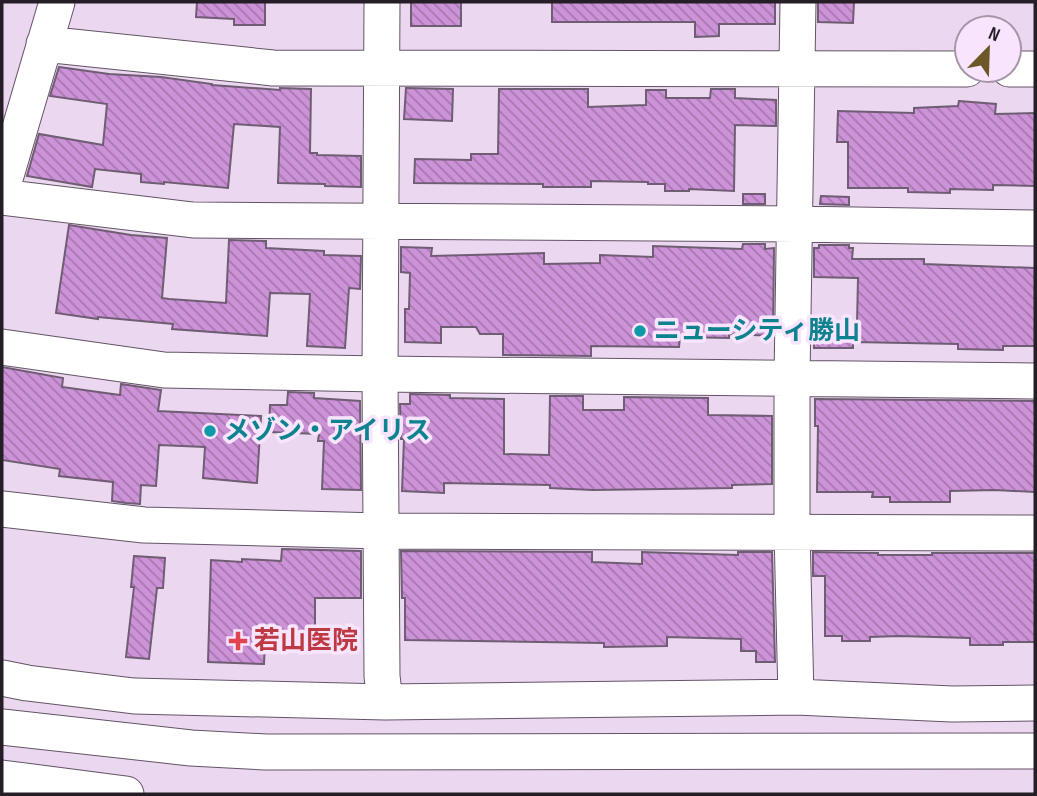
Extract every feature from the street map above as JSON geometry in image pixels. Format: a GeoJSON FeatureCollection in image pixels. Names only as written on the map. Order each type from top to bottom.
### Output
{"type":"FeatureCollection","features":[{"type":"Feature","properties":{"kind":"street"},"geometry":{"type":"LineString","coordinates":[[2,190],[57,2]]}},
{"type":"Feature","properties":{"kind":"street"},"geometry":{"type":"LineString","coordinates":[[382,2],[380,374],[384,702]]}},
{"type":"Feature","properties":{"kind":"street"},"geometry":{"type":"LineString","coordinates":[[796,697],[792,378],[798,2]]}},
{"type":"Feature","properties":{"kind":"street"},"geometry":{"type":"LineString","coordinates":[[44,44],[273,68],[953,69]]}},
{"type":"Feature","properties":{"kind":"street"},"geometry":{"type":"LineString","coordinates":[[2,197],[193,220],[1035,228]]}},
{"type":"Feature","properties":{"kind":"street"},"geometry":{"type":"LineString","coordinates":[[2,347],[164,370],[1035,380]]}},
{"type":"Feature","properties":{"kind":"street"},"geometry":{"type":"LineString","coordinates":[[2,509],[144,526],[381,531],[1035,533]]}},
{"type":"Feature","properties":{"kind":"street"},"geometry":{"type":"LineString","coordinates":[[1035,704],[952,704],[796,697],[384,702],[134,696],[15,681],[11,729],[191,748],[266,752],[1035,751]]}},
{"type":"Feature","properties":{"kind":"street"},"geometry":{"type":"LineString","coordinates":[[131,742],[134,696]]}},
{"type":"Feature","properties":{"kind":"street"},"geometry":{"type":"LineString","coordinates":[[631,752],[633,699]]}},
{"type":"Feature","properties":{"kind":"street"},"geometry":{"type":"LineString","coordinates":[[950,752],[952,704]]}},
{"type":"Feature","properties":{"kind":"street"},"geometry":{"type":"LineString","coordinates":[[2,778],[126,794]]}},
{"type":"Feature","properties":{"kind":"building"},"geometry":{"type":"Polygon","coordinates":[[[197,2],[265,2],[265,25],[234,25],[234,19],[196,17],[197,2]]]}},
{"type":"Feature","properties":{"kind":"building"},"geometry":{"type":"Polygon","coordinates":[[[411,2],[461,2],[461,26],[411,26],[411,2]]]}},
{"type":"Feature","properties":{"kind":"building"},"geometry":{"type":"Polygon","coordinates":[[[552,2],[775,2],[775,24],[719,24],[719,36],[695,37],[695,22],[552,22],[552,2]]]}},
{"type":"Feature","properties":{"kind":"building"},"geometry":{"type":"Polygon","coordinates":[[[818,2],[854,2],[853,23],[818,22],[818,2]]]}},
{"type":"Feature","properties":{"kind":"building"},"geometry":{"type":"Polygon","coordinates":[[[59,67],[212,85],[280,90],[311,89],[310,153],[361,156],[361,187],[278,183],[280,127],[234,124],[228,188],[141,182],[141,174],[95,169],[92,187],[27,176],[39,134],[103,145],[107,104],[50,96],[59,67]]]}},
{"type":"Feature","properties":{"kind":"building"},"geometry":{"type":"Polygon","coordinates":[[[406,88],[453,89],[452,121],[404,119],[406,88]]]}},
{"type":"Feature","properties":{"kind":"building"},"geometry":{"type":"Polygon","coordinates":[[[499,89],[588,89],[588,107],[646,105],[646,90],[666,90],[666,98],[710,98],[711,89],[735,89],[735,98],[776,100],[776,126],[735,125],[734,191],[665,191],[665,184],[648,182],[591,181],[591,187],[414,183],[415,159],[471,160],[471,154],[498,154],[499,89]]]}},
{"type":"Feature","properties":{"kind":"building"},"geometry":{"type":"Polygon","coordinates":[[[959,101],[996,104],[995,114],[1035,113],[1035,186],[993,185],[993,190],[950,189],[950,193],[908,192],[908,188],[848,188],[848,142],[837,142],[838,111],[914,113],[914,108],[958,106],[959,101]]]}},
{"type":"Feature","properties":{"kind":"building"},"geometry":{"type":"Polygon","coordinates":[[[743,194],[765,194],[765,204],[743,204],[743,194]]]}},
{"type":"Feature","properties":{"kind":"building"},"geometry":{"type":"Polygon","coordinates":[[[821,196],[849,197],[849,205],[820,204],[821,196]]]}},
{"type":"Feature","properties":{"kind":"building"},"geometry":{"type":"Polygon","coordinates":[[[69,225],[167,238],[162,298],[169,299],[226,303],[229,240],[266,241],[266,248],[324,251],[324,255],[361,256],[360,289],[349,288],[345,348],[307,346],[310,294],[270,293],[267,336],[172,329],[173,324],[56,313],[69,225]]]}},
{"type":"Feature","properties":{"kind":"building"},"geometry":{"type":"Polygon","coordinates":[[[743,244],[765,244],[765,249],[774,248],[773,336],[729,334],[729,338],[680,337],[679,347],[591,346],[591,356],[503,355],[503,334],[480,334],[476,327],[441,327],[441,343],[405,342],[405,309],[409,309],[410,273],[401,272],[401,247],[432,248],[431,256],[544,253],[544,264],[600,263],[600,255],[653,257],[653,246],[742,249],[743,244]]]}},
{"type":"Feature","properties":{"kind":"building"},"geometry":{"type":"Polygon","coordinates":[[[819,245],[849,245],[849,248],[853,248],[852,259],[924,259],[924,264],[1035,268],[1035,346],[1003,346],[1003,350],[958,349],[958,344],[853,342],[853,348],[814,348],[814,324],[857,324],[858,278],[814,277],[814,248],[819,248],[819,245]]]}},
{"type":"Feature","properties":{"kind":"building"},"geometry":{"type":"Polygon","coordinates":[[[2,367],[63,378],[62,387],[120,395],[121,384],[161,390],[158,411],[261,416],[257,483],[203,478],[205,447],[159,445],[156,486],[141,485],[140,504],[126,503],[112,501],[113,482],[59,476],[60,469],[2,460],[2,367]]]}},
{"type":"Feature","properties":{"kind":"building"},"geometry":{"type":"Polygon","coordinates":[[[288,392],[314,393],[314,398],[360,401],[361,490],[322,489],[324,441],[318,441],[319,434],[269,432],[270,405],[287,405],[288,392]]]}},
{"type":"Feature","properties":{"kind":"building"},"geometry":{"type":"Polygon","coordinates":[[[410,394],[504,399],[504,454],[549,455],[550,396],[583,396],[583,410],[624,410],[624,397],[708,398],[708,415],[772,416],[772,484],[732,485],[732,488],[593,490],[550,488],[550,485],[444,483],[444,493],[402,491],[404,439],[401,439],[400,404],[410,404],[410,394]]]}},
{"type":"Feature","properties":{"kind":"building"},"geometry":{"type":"Polygon","coordinates":[[[815,399],[1035,401],[1035,492],[950,491],[950,502],[890,502],[890,497],[872,497],[873,492],[817,492],[818,426],[815,426],[815,399]]]}},
{"type":"Feature","properties":{"kind":"building"},"geometry":{"type":"Polygon","coordinates":[[[282,549],[361,551],[361,598],[315,598],[315,642],[265,641],[264,664],[208,662],[211,560],[281,561],[282,549]]]}},
{"type":"Feature","properties":{"kind":"building"},"geometry":{"type":"Polygon","coordinates":[[[401,551],[592,552],[592,562],[642,564],[642,552],[738,555],[738,552],[772,552],[775,662],[756,662],[756,651],[741,651],[741,639],[667,637],[667,646],[604,647],[604,643],[405,640],[401,551]]]}},
{"type":"Feature","properties":{"kind":"building"},"geometry":{"type":"Polygon","coordinates":[[[813,552],[878,555],[1035,553],[1035,642],[970,645],[970,638],[899,636],[870,637],[870,641],[842,641],[842,636],[825,636],[825,576],[813,576],[813,552]]]}},
{"type":"Feature","properties":{"kind":"building"},"geometry":{"type":"Polygon","coordinates":[[[134,556],[165,558],[163,588],[157,588],[149,659],[126,657],[134,587],[131,587],[134,556]]]}},
{"type":"Feature","properties":{"kind":"place","name":"ニューシティ勝山"},"geometry":{"type":"Point","coordinates":[640,331]}},
{"type":"Feature","properties":{"kind":"place","name":"メゾン・アイリス"},"geometry":{"type":"Point","coordinates":[210,431]}},
{"type":"Feature","properties":{"kind":"place","name":"若山医院"},"geometry":{"type":"Point","coordinates":[238,641]}}]}
